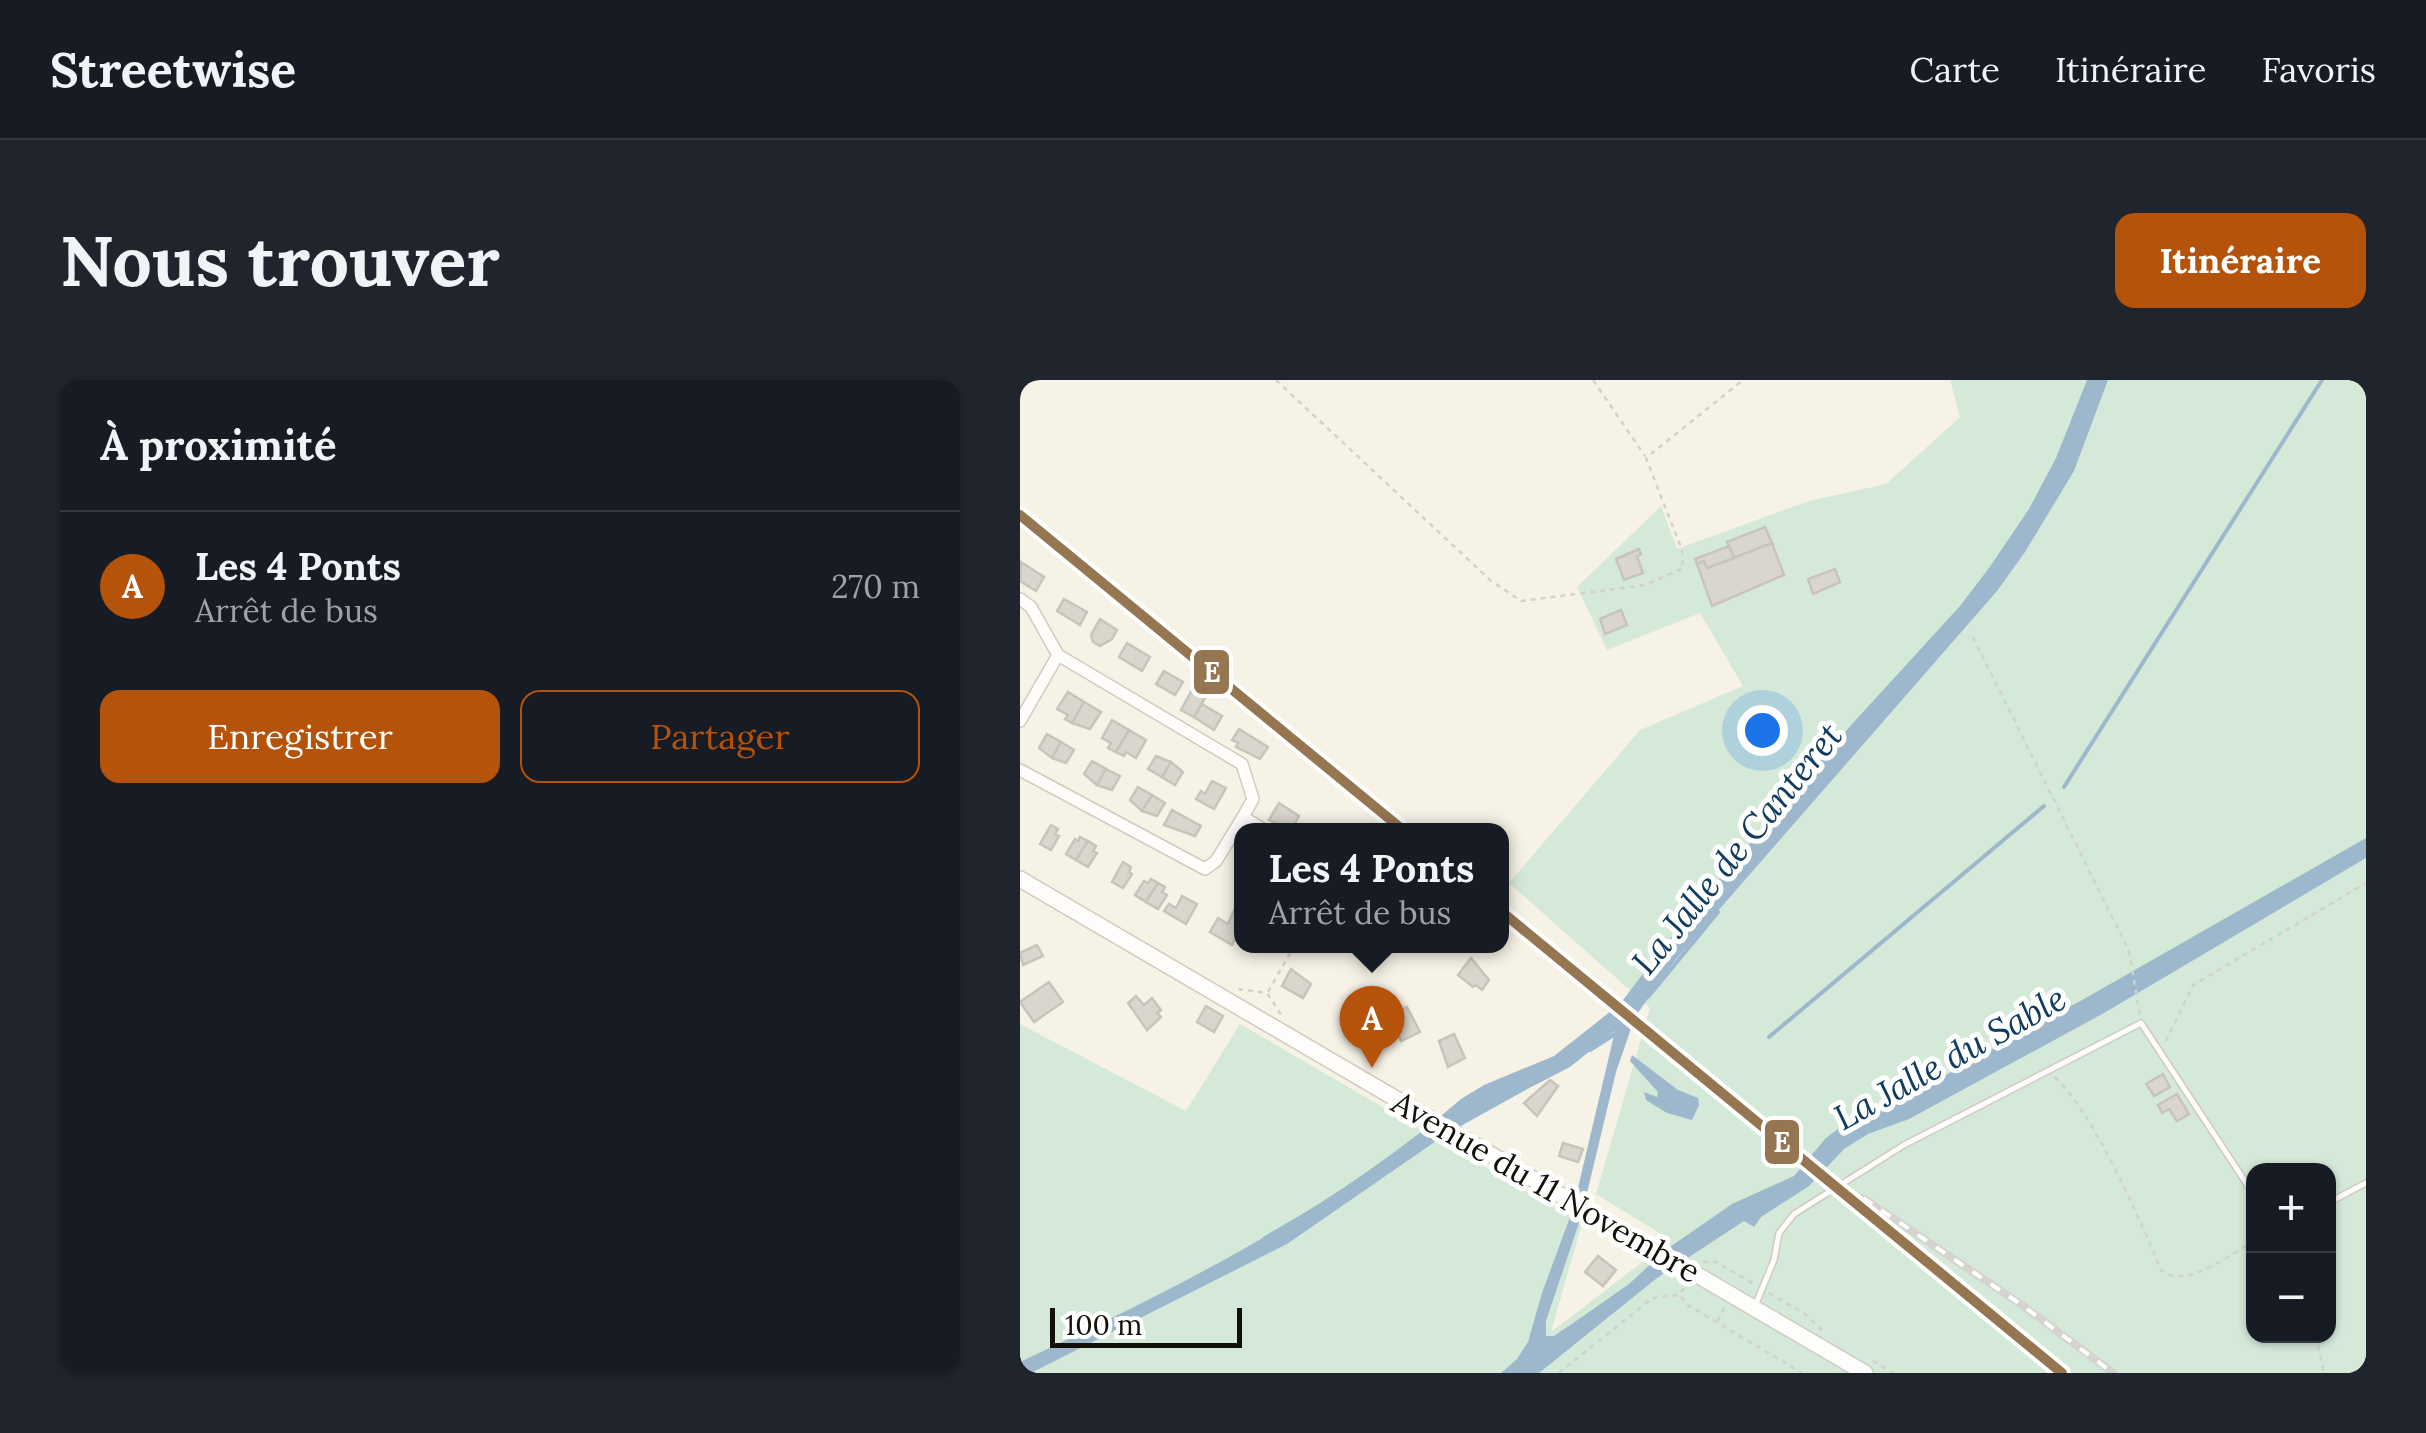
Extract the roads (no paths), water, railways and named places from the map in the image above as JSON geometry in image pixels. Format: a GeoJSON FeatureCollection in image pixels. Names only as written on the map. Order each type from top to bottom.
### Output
{"type":"FeatureCollection","features":[{"type":"Feature","properties":{"kind":"main road","name":"Avenue du 11 Novembre"},"geometry":{"type":"LineString","coordinates":[[1020,879],[1647,1246],[1693,1268],[1754,1309],[1865,1365]]}},
{"type":"Feature","properties":{"kind":"street"},"geometry":{"type":"LineString","coordinates":[[1020,600],[1031,607],[1058,655],[1242,764],[1253,799],[1239,823]]}},
{"type":"Feature","properties":{"kind":"street"},"geometry":{"type":"LineString","coordinates":[[1020,721],[1058,655]]}},
{"type":"Feature","properties":{"kind":"street"},"geometry":{"type":"LineString","coordinates":[[1020,770],[1205,869],[1216,861],[1234,832]]}},
{"type":"Feature","properties":{"kind":"street"},"geometry":{"type":"LineString","coordinates":[[1243,817],[1253,823]]}},
{"type":"Feature","properties":{"kind":"lane"},"geometry":{"type":"LineString","coordinates":[[1754,1309],[1774,1260],[1779,1234],[1794,1214],[1850,1176],[2141,1023],[2246,1183]]}},
{"type":"Feature","properties":{"kind":"lane"},"geometry":{"type":"LineString","coordinates":[[2336,1198],[2366,1183]]}},
{"type":"Feature","properties":{"kind":"water"},"geometry":{"type":"Polygon","coordinates":[[[2087,380],[2108,380],[2074,471],[2025,552],[1997,591],[1676,959],[1635,1017],[1616,1072],[1582,1214],[1546,1321],[1546,1336],[1554,1336],[1629,1284],[1667,1249],[1732,1204],[1794,1176],[1825,1139],[1845,1123],[1931,1083],[2366,838],[2366,858],[2104,1013],[1909,1119],[1868,1134],[1844,1149],[1809,1186],[1761,1217],[1754,1227],[1744,1221],[1657,1278],[1539,1373],[1501,1373],[1528,1342],[1573,1209],[1615,1031],[1570,1067],[1465,1121],[1287,1244],[1031,1373],[1020,1373],[1020,1362],[1136,1306],[1305,1213],[1411,1140],[1461,1099],[1484,1085],[1554,1056],[1620,1004],[1684,920],[1989,568],[2029,509],[2056,458],[2087,380]]]}},
{"type":"Feature","properties":{"kind":"water"},"geometry":{"type":"Polygon","coordinates":[[[1632,1055],[1678,1090],[1698,1098],[1692,1120],[1667,1113],[1646,1100],[1644,1092],[1657,1097],[1658,1092],[1630,1061],[1632,1055]]]}},
{"type":"Feature","properties":{"kind":"waterway"},"geometry":{"type":"LineString","coordinates":[[2064,787],[2322,380]]}},
{"type":"Feature","properties":{"kind":"waterway"},"geometry":{"type":"LineString","coordinates":[[1769,1037],[2044,806]]}},
{"type":"Feature","properties":{"kind":"waterway","name":"La Jalle de Canteret"},"geometry":{"type":"LineString","coordinates":[[1648,997],[1718,912]]}},
{"type":"Feature","properties":{"kind":"waterway","name":"La Jalle de Canteret"},"geometry":{"type":"LineString","coordinates":[[1590,1050],[1620,1031]]}},
{"type":"Feature","properties":{"kind":"waterway","name":"La Jalle de Canteret"},"geometry":{"type":"LineString","coordinates":[[1455,1127],[1525,1088]]}},
{"type":"Feature","properties":{"kind":"waterway","name":"La Jalle de Canteret"},"geometry":{"type":"LineString","coordinates":[[1265,1238],[1305,1215]]}},
{"type":"Feature","properties":{"kind":"railway"},"geometry":{"type":"LineString","coordinates":[[1863,1198],[2022,1305],[2113,1373]]}},
{"type":"Feature","properties":{"kind":"place","name":"Les 4 Ponts"},"geometry":{"type":"Point","coordinates":[1372,1068]}},
{"type":"Feature","properties":{"kind":"water label","name":"La Jalle du Sable"},"geometry":{"type":"Point","coordinates":[1950,1058]}}]}
